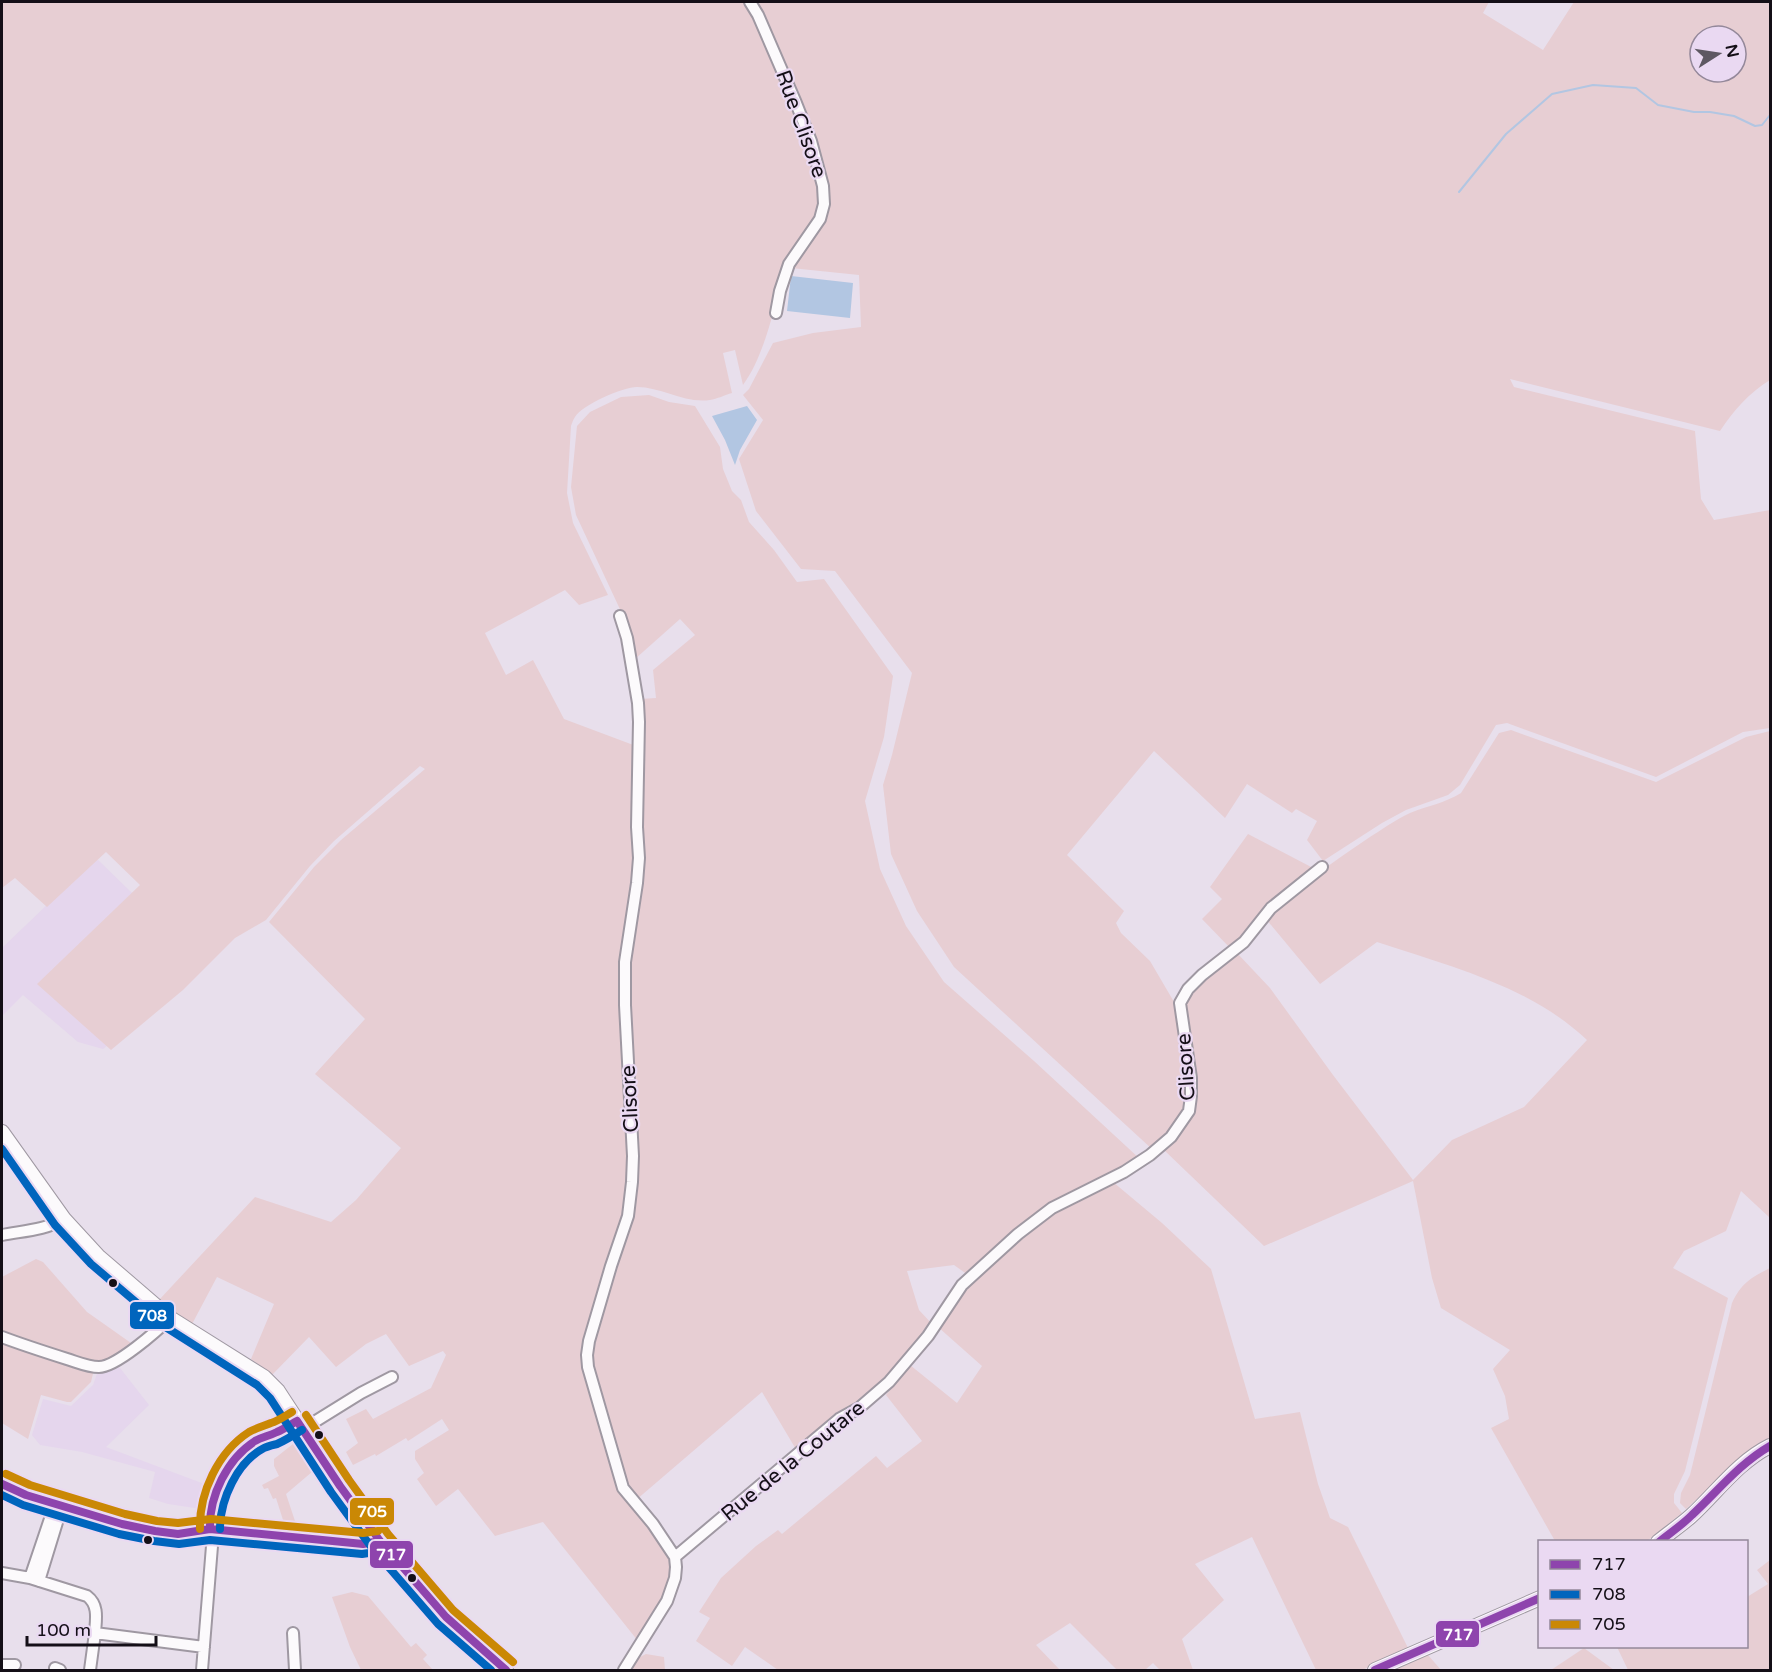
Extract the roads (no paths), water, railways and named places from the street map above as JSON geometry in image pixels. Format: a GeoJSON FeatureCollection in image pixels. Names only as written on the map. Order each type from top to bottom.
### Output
{"type":"FeatureCollection","features":[{"type":"Feature","properties":{"kind":"street","name":"Rue Clisore"},"geometry":{"type":"LineString","coordinates":[[750,2],[758,15],[796,103],[811,141],[824,186],[824,204],[819,219],[789,264],[776,313]]}},
{"type":"Feature","properties":{"kind":"street","name":"Clisore"},"geometry":{"type":"LineString","coordinates":[[620,616],[627,638],[639,722],[639,858],[625,962],[633,1156],[632,1182],[628,1216],[589,1341],[588,1367],[623,1488],[653,1524],[675,1557]]}},
{"type":"Feature","properties":{"kind":"street","name":"Clisore"},"geometry":{"type":"LineString","coordinates":[[987,1262],[1052,1208],[1124,1172],[1150,1155],[1171,1137],[1189,1111],[1191,1096],[1191,1078],[1180,1003],[1188,989],[1202,975],[1244,942],[1271,908],[1322,867]]}},
{"type":"Feature","properties":{"kind":"street"},"geometry":{"type":"LineString","coordinates":[[2,1132],[64,1219],[98,1256],[170,1318],[264,1377],[278,1391],[380,1542],[446,1617],[506,1671]]}},
{"type":"Feature","properties":{"kind":"street"},"geometry":{"type":"LineString","coordinates":[[2,1235],[48,1227],[64,1219]]}},
{"type":"Feature","properties":{"kind":"street","name":"Rue de la Coutare"},"geometry":{"type":"LineString","coordinates":[[675,1557],[839,1419],[859,1408],[889,1382],[928,1336],[962,1285],[987,1262]]}},
{"type":"Feature","properties":{"kind":"street"},"geometry":{"type":"LineString","coordinates":[[2,1337],[78,1362],[98,1367],[107,1366],[159,1329],[170,1318]]}},
{"type":"Feature","properties":{"kind":"street"},"geometry":{"type":"LineString","coordinates":[[202,1671],[212,1546],[210,1511],[227,1471],[244,1448],[254,1441],[300,1425],[392,1377]]}},
{"type":"Feature","properties":{"kind":"street"},"geometry":{"type":"LineString","coordinates":[[1660,1540],[1690,1516],[1731,1474],[1770,1446]]}},
{"type":"Feature","properties":{"kind":"street"},"geometry":{"type":"LineString","coordinates":[[2,1484],[26,1496],[155,1531],[178,1534],[210,1529],[363,1544],[380,1542]]}},
{"type":"Feature","properties":{"kind":"street"},"geometry":{"type":"LineString","coordinates":[[35,1579],[58,1505]]}},
{"type":"Feature","properties":{"kind":"street"},"geometry":{"type":"LineString","coordinates":[[624,1671],[667,1601],[675,1578],[675,1557]]}},
{"type":"Feature","properties":{"kind":"street"},"geometry":{"type":"LineString","coordinates":[[2,1573],[35,1579],[93,1600],[95,1633],[90,1671]]}},
{"type":"Feature","properties":{"kind":"street"},"geometry":{"type":"LineString","coordinates":[[1375,1671],[1538,1598]]}},
{"type":"Feature","properties":{"kind":"street"},"geometry":{"type":"LineString","coordinates":[[95,1633],[204,1647]]}},
{"type":"Feature","properties":{"kind":"street"},"geometry":{"type":"LineString","coordinates":[[293,1633],[295,1671]]}},
{"type":"Feature","properties":{"kind":"street"},"geometry":{"type":"LineString","coordinates":[[2,1665],[15,1665]]}},
{"type":"Feature","properties":{"kind":"water"},"geometry":{"type":"Polygon","coordinates":[[[791,276],[853,283],[850,318],[787,311],[791,276]]]}},
{"type":"Feature","properties":{"kind":"water"},"geometry":{"type":"Polygon","coordinates":[[[747,406],[757,420],[740,450],[735,465],[712,416],[747,406]]]}},
{"type":"Feature","properties":{"kind":"waterway"},"geometry":{"type":"LineString","coordinates":[[1459,192],[1506,134],[1552,94],[1593,85],[1636,88],[1658,105],[1734,116],[1755,126],[1762,125],[1770,115]]}}]}
